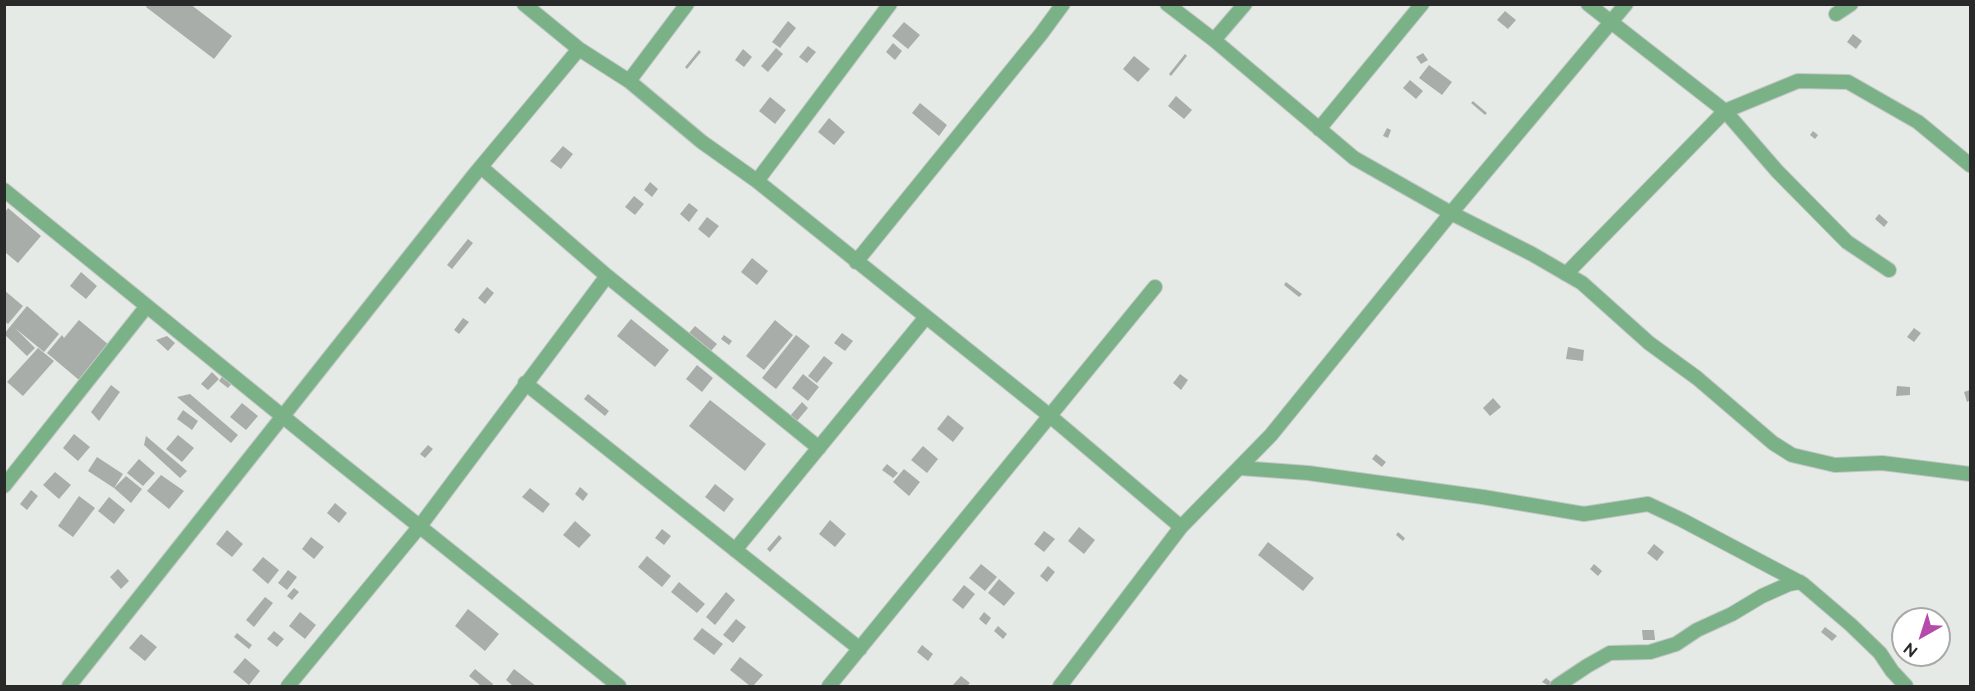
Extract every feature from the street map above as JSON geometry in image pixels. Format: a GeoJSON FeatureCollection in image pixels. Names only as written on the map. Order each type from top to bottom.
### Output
{"type":"FeatureCollection","features":[{"type":"Feature","properties":{"kind":"street"},"geometry":{"type":"LineString","coordinates":[[524,4],[579,49],[629,81],[702,142],[757,181],[1050,416],[1181,527]]}},
{"type":"Feature","properties":{"kind":"street"},"geometry":{"type":"LineString","coordinates":[[629,81],[687,4]]}},
{"type":"Feature","properties":{"kind":"street"},"geometry":{"type":"LineString","coordinates":[[757,181],[890,4]]}},
{"type":"Feature","properties":{"kind":"street"},"geometry":{"type":"LineString","coordinates":[[856,262],[1063,4]]}},
{"type":"Feature","properties":{"kind":"street"},"geometry":{"type":"LineString","coordinates":[[1167,4],[1214,40],[1354,158],[1582,283],[1648,343],[1697,378],[1773,443],[1792,455],[1835,465],[1882,464],[1971,474]]}},
{"type":"Feature","properties":{"kind":"street"},"geometry":{"type":"LineString","coordinates":[[1214,40],[1245,4]]}},
{"type":"Feature","properties":{"kind":"street"},"geometry":{"type":"LineString","coordinates":[[1319,129],[1422,4]]}},
{"type":"Feature","properties":{"kind":"street"},"geometry":{"type":"LineString","coordinates":[[1588,4],[1725,111],[1777,171],[1847,242],[1889,270]]}},
{"type":"Feature","properties":{"kind":"street"},"geometry":{"type":"LineString","coordinates":[[1060,687],[1181,527],[1271,435],[1451,213],[1626,4]]}},
{"type":"Feature","properties":{"kind":"street"},"geometry":{"type":"LineString","coordinates":[[1836,14],[1851,4]]}},
{"type":"Feature","properties":{"kind":"street"},"geometry":{"type":"LineString","coordinates":[[69,687],[481,167],[579,49]]}},
{"type":"Feature","properties":{"kind":"street"},"geometry":{"type":"LineString","coordinates":[[1566,274],[1725,111],[1798,81],[1848,82],[1918,122],[1971,165]]}},
{"type":"Feature","properties":{"kind":"street"},"geometry":{"type":"LineString","coordinates":[[481,167],[607,276],[819,448]]}},
{"type":"Feature","properties":{"kind":"street"},"geometry":{"type":"LineString","coordinates":[[4,190],[618,687]]}},
{"type":"Feature","properties":{"kind":"street"},"geometry":{"type":"LineString","coordinates":[[288,687],[420,526],[607,276]]}},
{"type":"Feature","properties":{"kind":"street"},"geometry":{"type":"LineString","coordinates":[[829,687],[1155,287]]}},
{"type":"Feature","properties":{"kind":"street"},"geometry":{"type":"LineString","coordinates":[[4,486],[147,306]]}},
{"type":"Feature","properties":{"kind":"street"},"geometry":{"type":"LineString","coordinates":[[735,550],[926,317]]}},
{"type":"Feature","properties":{"kind":"street"},"geometry":{"type":"LineString","coordinates":[[525,383],[860,649]]}},
{"type":"Feature","properties":{"kind":"street"},"geometry":{"type":"LineString","coordinates":[[1240,468],[1320,475],[1483,497],[1584,514],[1648,504],[1800,582],[1880,653],[1906,687]]}},
{"type":"Feature","properties":{"kind":"street"},"geometry":{"type":"LineString","coordinates":[[1557,687],[1610,653],[1650,652],[1676,644],[1696,630],[1732,614],[1762,596],[1789,584],[1800,582]]}},
{"type":"Feature","properties":{"kind":"building"},"geometry":{"type":"Polygon","coordinates":[[[148,4],[190,4],[232,36],[214,59],[146,7],[148,4]]]}},
{"type":"Feature","properties":{"kind":"building"},"geometry":{"type":"Polygon","coordinates":[[[1505,11],[1516,20],[1508,29],[1497,20],[1505,11]]]}},
{"type":"Feature","properties":{"kind":"building"},"geometry":{"type":"Polygon","coordinates":[[[788,21],[796,28],[780,48],[772,42],[788,21]]]}},
{"type":"Feature","properties":{"kind":"building"},"geometry":{"type":"Polygon","coordinates":[[[904,22],[920,35],[908,49],[892,36],[904,22]]]}},
{"type":"Feature","properties":{"kind":"building"},"geometry":{"type":"Polygon","coordinates":[[[1853,34],[1862,41],[1856,49],[1847,42],[1853,34]]]}},
{"type":"Feature","properties":{"kind":"building"},"geometry":{"type":"Polygon","coordinates":[[[893,43],[902,51],[895,60],[886,52],[893,43]]]}},
{"type":"Feature","properties":{"kind":"building"},"geometry":{"type":"Polygon","coordinates":[[[808,46],[816,52],[807,63],[799,57],[808,46]]]}},
{"type":"Feature","properties":{"kind":"building"},"geometry":{"type":"Polygon","coordinates":[[[776,48],[783,54],[768,72],[761,66],[776,48]]]}},
{"type":"Feature","properties":{"kind":"building"},"geometry":{"type":"Polygon","coordinates":[[[743,49],[752,57],[744,67],[735,60],[743,49]]]}},
{"type":"Feature","properties":{"kind":"building"},"geometry":{"type":"Polygon","coordinates":[[[699,50],[701,52],[687,69],[685,67],[699,50]]]}},
{"type":"Feature","properties":{"kind":"building"},"geometry":{"type":"Polygon","coordinates":[[[1423,53],[1428,60],[1421,64],[1416,57],[1423,53]]]}},
{"type":"Feature","properties":{"kind":"building"},"geometry":{"type":"Polygon","coordinates":[[[1185,54],[1187,56],[1171,76],[1169,74],[1185,54]]]}},
{"type":"Feature","properties":{"kind":"building"},"geometry":{"type":"Polygon","coordinates":[[[1134,56],[1150,69],[1138,82],[1123,69],[1134,56]]]}},
{"type":"Feature","properties":{"kind":"building"},"geometry":{"type":"Polygon","coordinates":[[[1429,65],[1452,82],[1442,95],[1419,78],[1429,65]]]}},
{"type":"Feature","properties":{"kind":"building"},"geometry":{"type":"Polygon","coordinates":[[[1410,80],[1423,91],[1416,99],[1403,88],[1410,80]]]}},
{"type":"Feature","properties":{"kind":"building"},"geometry":{"type":"Polygon","coordinates":[[[1176,96],[1192,110],[1184,119],[1168,106],[1176,96]]]}},
{"type":"Feature","properties":{"kind":"building"},"geometry":{"type":"Polygon","coordinates":[[[770,97],[786,110],[775,124],[759,111],[770,97]]]}},
{"type":"Feature","properties":{"kind":"building"},"geometry":{"type":"Polygon","coordinates":[[[1473,101],[1487,113],[1485,115],[1471,103],[1473,101]]]}},
{"type":"Feature","properties":{"kind":"building"},"geometry":{"type":"Polygon","coordinates":[[[920,103],[947,125],[939,136],[912,113],[920,103]]]}},
{"type":"Feature","properties":{"kind":"building"},"geometry":{"type":"Polygon","coordinates":[[[829,118],[845,132],[834,145],[818,132],[829,118]]]}},
{"type":"Feature","properties":{"kind":"building"},"geometry":{"type":"Polygon","coordinates":[[[1387,128],[1391,130],[1388,138],[1383,136],[1387,128]]]}},
{"type":"Feature","properties":{"kind":"building"},"geometry":{"type":"Polygon","coordinates":[[[1813,131],[1818,135],[1815,139],[1810,135],[1813,131]]]}},
{"type":"Feature","properties":{"kind":"building"},"geometry":{"type":"Polygon","coordinates":[[[563,146],[573,154],[561,169],[550,161],[563,146]]]}},
{"type":"Feature","properties":{"kind":"building"},"geometry":{"type":"Polygon","coordinates":[[[650,182],[658,189],[652,197],[644,190],[650,182]]]}},
{"type":"Feature","properties":{"kind":"building"},"geometry":{"type":"Polygon","coordinates":[[[634,196],[644,204],[635,215],[625,207],[634,196]]]}},
{"type":"Feature","properties":{"kind":"building"},"geometry":{"type":"Polygon","coordinates":[[[689,203],[698,210],[689,222],[680,214],[689,203]]]}},
{"type":"Feature","properties":{"kind":"building"},"geometry":{"type":"Polygon","coordinates":[[[8,208],[41,236],[18,263],[6,253],[5,255],[5,212],[8,208]]]}},
{"type":"Feature","properties":{"kind":"building"},"geometry":{"type":"Polygon","coordinates":[[[1879,214],[1888,222],[1884,227],[1875,219],[1879,214]]]}},
{"type":"Feature","properties":{"kind":"building"},"geometry":{"type":"Polygon","coordinates":[[[707,217],[719,226],[709,238],[698,229],[707,217]]]}},
{"type":"Feature","properties":{"kind":"building"},"geometry":{"type":"Polygon","coordinates":[[[468,239],[473,243],[452,269],[447,265],[468,239]]]}},
{"type":"Feature","properties":{"kind":"building"},"geometry":{"type":"Polygon","coordinates":[[[752,258],[768,271],[757,285],[741,272],[752,258]]]}},
{"type":"Feature","properties":{"kind":"building"},"geometry":{"type":"Polygon","coordinates":[[[81,272],[97,286],[86,299],[70,286],[81,272]]]}},
{"type":"Feature","properties":{"kind":"building"},"geometry":{"type":"Polygon","coordinates":[[[1286,282],[1302,294],[1299,297],[1284,285],[1286,282]]]}},
{"type":"Feature","properties":{"kind":"building"},"geometry":{"type":"Polygon","coordinates":[[[487,287],[494,293],[485,304],[478,298],[487,287]]]}},
{"type":"Feature","properties":{"kind":"building"},"geometry":{"type":"Polygon","coordinates":[[[4,290],[23,306],[8,324],[4,321],[4,290]]]}},
{"type":"Feature","properties":{"kind":"building"},"geometry":{"type":"Polygon","coordinates":[[[27,306],[59,334],[44,352],[15,328],[35,348],[27,356],[4,334],[27,306]]]}},
{"type":"Feature","properties":{"kind":"building"},"geometry":{"type":"Polygon","coordinates":[[[463,318],[469,322],[459,334],[454,330],[463,318]]]}},
{"type":"Feature","properties":{"kind":"building"},"geometry":{"type":"Polygon","coordinates":[[[631,319],[669,350],[655,367],[617,336],[631,319]]]}},
{"type":"Feature","properties":{"kind":"building"},"geometry":{"type":"Polygon","coordinates":[[[79,320],[109,345],[79,380],[47,353],[79,320]]]}},
{"type":"Feature","properties":{"kind":"building"},"geometry":{"type":"Polygon","coordinates":[[[775,320],[793,335],[764,370],[746,356],[775,320]]]}},
{"type":"Feature","properties":{"kind":"building"},"geometry":{"type":"Polygon","coordinates":[[[695,326],[717,344],[711,351],[689,333],[695,326]]]}},
{"type":"Feature","properties":{"kind":"building"},"geometry":{"type":"Polygon","coordinates":[[[1914,328],[1921,333],[1914,342],[1907,337],[1914,328]]]}},
{"type":"Feature","properties":{"kind":"building"},"geometry":{"type":"Polygon","coordinates":[[[842,333],[853,341],[845,351],[834,343],[842,333]]]}},
{"type":"Feature","properties":{"kind":"building"},"geometry":{"type":"Polygon","coordinates":[[[724,335],[732,341],[729,345],[721,339],[724,335]]]}},
{"type":"Feature","properties":{"kind":"building"},"geometry":{"type":"Polygon","coordinates":[[[796,335],[810,346],[776,389],[762,378],[796,335]]]}},
{"type":"Feature","properties":{"kind":"building"},"geometry":{"type":"Polygon","coordinates":[[[167,336],[175,343],[168,351],[156,340],[167,336]]]}},
{"type":"Feature","properties":{"kind":"building"},"geometry":{"type":"Polygon","coordinates":[[[1568,347],[1584,350],[1583,361],[1566,359],[1568,347]]]}},
{"type":"Feature","properties":{"kind":"building"},"geometry":{"type":"Polygon","coordinates":[[[38,348],[54,361],[23,396],[7,382],[38,348]]]}},
{"type":"Feature","properties":{"kind":"building"},"geometry":{"type":"Polygon","coordinates":[[[824,356],[833,363],[817,383],[808,376],[824,356]]]}},
{"type":"Feature","properties":{"kind":"building"},"geometry":{"type":"Polygon","coordinates":[[[697,365],[713,378],[702,392],[686,379],[697,365]]]}},
{"type":"Feature","properties":{"kind":"building"},"geometry":{"type":"Polygon","coordinates":[[[212,372],[219,379],[208,390],[201,384],[212,372]]]}},
{"type":"Feature","properties":{"kind":"building"},"geometry":{"type":"Polygon","coordinates":[[[803,374],[819,387],[808,401],[792,388],[803,374]]]}},
{"type":"Feature","properties":{"kind":"building"},"geometry":{"type":"Polygon","coordinates":[[[1180,374],[1188,380],[1181,390],[1173,383],[1180,374]]]}},
{"type":"Feature","properties":{"kind":"building"},"geometry":{"type":"Polygon","coordinates":[[[223,375],[233,382],[228,388],[219,381],[223,375]]]}},
{"type":"Feature","properties":{"kind":"building"},"geometry":{"type":"Polygon","coordinates":[[[111,385],[120,392],[99,421],[91,412],[111,385]]]}},
{"type":"Feature","properties":{"kind":"building"},"geometry":{"type":"Polygon","coordinates":[[[1897,386],[1910,387],[1910,395],[1896,396],[1897,386]]]}},
{"type":"Feature","properties":{"kind":"building"},"geometry":{"type":"Polygon","coordinates":[[[1970,390],[1970,400],[1967,402],[1964,392],[1970,390]]]}},
{"type":"Feature","properties":{"kind":"building"},"geometry":{"type":"Polygon","coordinates":[[[190,394],[238,435],[231,443],[177,397],[190,394]]]}},
{"type":"Feature","properties":{"kind":"building"},"geometry":{"type":"Polygon","coordinates":[[[588,394],[609,411],[605,416],[584,399],[588,394]]]}},
{"type":"Feature","properties":{"kind":"building"},"geometry":{"type":"Polygon","coordinates":[[[1493,398],[1501,407],[1490,416],[1483,408],[1493,398]]]}},
{"type":"Feature","properties":{"kind":"building"},"geometry":{"type":"Polygon","coordinates":[[[710,400],[766,444],[745,471],[689,426],[710,400]]]}},
{"type":"Feature","properties":{"kind":"building"},"geometry":{"type":"Polygon","coordinates":[[[802,402],[808,408],[797,421],[790,416],[802,402]]]}},
{"type":"Feature","properties":{"kind":"building"},"geometry":{"type":"Polygon","coordinates":[[[242,403],[258,416],[246,430],[230,417],[242,403]]]}},
{"type":"Feature","properties":{"kind":"building"},"geometry":{"type":"Polygon","coordinates":[[[183,410],[198,421],[192,430],[177,419],[183,410]]]}},
{"type":"Feature","properties":{"kind":"building"},"geometry":{"type":"Polygon","coordinates":[[[948,415],[964,428],[953,442],[937,429],[948,415]]]}},
{"type":"Feature","properties":{"kind":"building"},"geometry":{"type":"Polygon","coordinates":[[[74,434],[90,447],[78,461],[63,448],[74,434]]]}},
{"type":"Feature","properties":{"kind":"building"},"geometry":{"type":"Polygon","coordinates":[[[178,435],[194,448],[182,462],[166,449],[178,435]]]}},
{"type":"Feature","properties":{"kind":"building"},"geometry":{"type":"Polygon","coordinates":[[[146,436],[187,471],[180,478],[144,445],[146,436]]]}},
{"type":"Feature","properties":{"kind":"building"},"geometry":{"type":"Polygon","coordinates":[[[428,445],[433,449],[425,458],[420,454],[428,445]]]}},
{"type":"Feature","properties":{"kind":"building"},"geometry":{"type":"Polygon","coordinates":[[[923,446],[938,459],[927,473],[911,460],[923,446]]]}},
{"type":"Feature","properties":{"kind":"building"},"geometry":{"type":"Polygon","coordinates":[[[1376,454],[1386,462],[1382,467],[1372,459],[1376,454]]]}},
{"type":"Feature","properties":{"kind":"building"},"geometry":{"type":"Polygon","coordinates":[[[97,457],[123,474],[114,488],[88,471],[97,457]]]}},
{"type":"Feature","properties":{"kind":"building"},"geometry":{"type":"Polygon","coordinates":[[[139,459],[155,473],[143,486],[127,473],[139,459]]]}},
{"type":"Feature","properties":{"kind":"building"},"geometry":{"type":"Polygon","coordinates":[[[887,464],[898,473],[893,478],[882,470],[887,464]]]}},
{"type":"Feature","properties":{"kind":"building"},"geometry":{"type":"Polygon","coordinates":[[[904,469],[920,482],[909,496],[893,482],[904,469]]]}},
{"type":"Feature","properties":{"kind":"building"},"geometry":{"type":"Polygon","coordinates":[[[55,472],[71,485],[59,499],[43,485],[55,472]]]}},
{"type":"Feature","properties":{"kind":"building"},"geometry":{"type":"Polygon","coordinates":[[[161,475],[184,491],[169,509],[147,491],[161,475]]]}},
{"type":"Feature","properties":{"kind":"building"},"geometry":{"type":"Polygon","coordinates":[[[126,476],[142,489],[131,503],[114,488],[126,476]]]}},
{"type":"Feature","properties":{"kind":"building"},"geometry":{"type":"Polygon","coordinates":[[[715,484],[734,499],[724,512],[705,497],[715,484]]]}},
{"type":"Feature","properties":{"kind":"building"},"geometry":{"type":"Polygon","coordinates":[[[580,487],[588,494],[583,501],[575,494],[580,487]]]}},
{"type":"Feature","properties":{"kind":"building"},"geometry":{"type":"Polygon","coordinates":[[[530,488],[550,504],[543,513],[522,497],[530,488]]]}},
{"type":"Feature","properties":{"kind":"building"},"geometry":{"type":"Polygon","coordinates":[[[31,490],[38,496],[27,510],[20,504],[31,490]]]}},
{"type":"Feature","properties":{"kind":"building"},"geometry":{"type":"Polygon","coordinates":[[[79,496],[95,508],[73,537],[58,526],[79,496]]]}},
{"type":"Feature","properties":{"kind":"building"},"geometry":{"type":"Polygon","coordinates":[[[109,497],[125,510],[114,524],[98,511],[109,497]]]}},
{"type":"Feature","properties":{"kind":"building"},"geometry":{"type":"Polygon","coordinates":[[[335,503],[347,513],[339,523],[327,513],[335,503]]]}},
{"type":"Feature","properties":{"kind":"building"},"geometry":{"type":"Polygon","coordinates":[[[830,520],[846,534],[835,547],[819,534],[830,520]]]}},
{"type":"Feature","properties":{"kind":"building"},"geometry":{"type":"Polygon","coordinates":[[[575,521],[591,535],[579,548],[563,535],[575,521]]]}},
{"type":"Feature","properties":{"kind":"building"},"geometry":{"type":"Polygon","coordinates":[[[1079,527],[1095,540],[1084,554],[1068,541],[1079,527]]]}},
{"type":"Feature","properties":{"kind":"building"},"geometry":{"type":"Polygon","coordinates":[[[662,529],[671,536],[664,545],[655,538],[662,529]]]}},
{"type":"Feature","properties":{"kind":"building"},"geometry":{"type":"Polygon","coordinates":[[[227,530],[243,544],[232,557],[216,544],[227,530]]]}},
{"type":"Feature","properties":{"kind":"building"},"geometry":{"type":"Polygon","coordinates":[[[1044,531],[1055,539],[1044,552],[1034,544],[1044,531]]]}},
{"type":"Feature","properties":{"kind":"building"},"geometry":{"type":"Polygon","coordinates":[[[1398,532],[1405,538],[1403,541],[1396,535],[1398,532]]]}},
{"type":"Feature","properties":{"kind":"building"},"geometry":{"type":"Polygon","coordinates":[[[779,535],[782,538],[770,552],[767,549],[779,535]]]}},
{"type":"Feature","properties":{"kind":"building"},"geometry":{"type":"Polygon","coordinates":[[[311,537],[324,547],[314,559],[302,549],[311,537]]]}},
{"type":"Feature","properties":{"kind":"building"},"geometry":{"type":"Polygon","coordinates":[[[1268,542],[1314,578],[1303,591],[1258,555],[1268,542]]]}},
{"type":"Feature","properties":{"kind":"building"},"geometry":{"type":"Polygon","coordinates":[[[1654,544],[1664,552],[1657,561],[1647,553],[1654,544]]]}},
{"type":"Feature","properties":{"kind":"building"},"geometry":{"type":"Polygon","coordinates":[[[647,556],[671,576],[662,587],[638,567],[647,556]]]}},
{"type":"Feature","properties":{"kind":"building"},"geometry":{"type":"Polygon","coordinates":[[[263,557],[279,570],[268,584],[252,570],[263,557]]]}},
{"type":"Feature","properties":{"kind":"building"},"geometry":{"type":"Polygon","coordinates":[[[981,564],[997,577],[985,591],[969,578],[981,564]]]}},
{"type":"Feature","properties":{"kind":"building"},"geometry":{"type":"Polygon","coordinates":[[[1594,564],[1602,571],[1598,576],[1590,569],[1594,564]]]}},
{"type":"Feature","properties":{"kind":"building"},"geometry":{"type":"Polygon","coordinates":[[[1048,566],[1055,572],[1047,582],[1040,576],[1048,566]]]}},
{"type":"Feature","properties":{"kind":"building"},"geometry":{"type":"Polygon","coordinates":[[[118,569],[129,581],[121,589],[110,577],[118,569]]]}},
{"type":"Feature","properties":{"kind":"building"},"geometry":{"type":"Polygon","coordinates":[[[288,570],[297,577],[287,590],[278,583],[288,570]]]}},
{"type":"Feature","properties":{"kind":"building"},"geometry":{"type":"Polygon","coordinates":[[[999,579],[1015,593],[1004,606],[988,593],[999,579]]]}},
{"type":"Feature","properties":{"kind":"building"},"geometry":{"type":"Polygon","coordinates":[[[679,582],[705,604],[697,613],[671,592],[679,582]]]}},
{"type":"Feature","properties":{"kind":"building"},"geometry":{"type":"Polygon","coordinates":[[[964,585],[975,594],[963,609],[952,600],[964,585]]]}},
{"type":"Feature","properties":{"kind":"building"},"geometry":{"type":"Polygon","coordinates":[[[294,588],[299,592],[292,600],[287,596],[294,588]]]}},
{"type":"Feature","properties":{"kind":"building"},"geometry":{"type":"Polygon","coordinates":[[[726,592],[735,600],[715,625],[706,617],[726,592]]]}},
{"type":"Feature","properties":{"kind":"building"},"geometry":{"type":"Polygon","coordinates":[[[265,597],[273,603],[254,627],[246,620],[265,597]]]}},
{"type":"Feature","properties":{"kind":"building"},"geometry":{"type":"Polygon","coordinates":[[[468,609],[499,634],[485,651],[455,626],[468,609]]]}},
{"type":"Feature","properties":{"kind":"building"},"geometry":{"type":"Polygon","coordinates":[[[300,612],[316,625],[305,639],[289,626],[300,612]]]}},
{"type":"Feature","properties":{"kind":"building"},"geometry":{"type":"Polygon","coordinates":[[[984,612],[991,618],[986,625],[979,619],[984,612]]]}},
{"type":"Feature","properties":{"kind":"building"},"geometry":{"type":"Polygon","coordinates":[[[736,619],[746,627],[733,643],[723,635],[736,619]]]}},
{"type":"Feature","properties":{"kind":"building"},"geometry":{"type":"Polygon","coordinates":[[[998,626],[1007,634],[1003,639],[994,631],[998,626]]]}},
{"type":"Feature","properties":{"kind":"building"},"geometry":{"type":"Polygon","coordinates":[[[1825,627],[1837,636],[1832,641],[1821,632],[1825,627]]]}},
{"type":"Feature","properties":{"kind":"building"},"geometry":{"type":"Polygon","coordinates":[[[702,628],[723,644],[714,655],[693,639],[702,628]]]}},
{"type":"Feature","properties":{"kind":"building"},"geometry":{"type":"Polygon","coordinates":[[[1642,630],[1654,630],[1655,640],[1643,640],[1642,630]]]}},
{"type":"Feature","properties":{"kind":"building"},"geometry":{"type":"Polygon","coordinates":[[[274,631],[284,639],[277,647],[267,639],[274,631]]]}},
{"type":"Feature","properties":{"kind":"building"},"geometry":{"type":"Polygon","coordinates":[[[237,633],[252,645],[249,649],[234,637],[237,633]]]}},
{"type":"Feature","properties":{"kind":"building"},"geometry":{"type":"Polygon","coordinates":[[[141,634],[157,647],[145,661],[129,648],[141,634]]]}},
{"type":"Feature","properties":{"kind":"building"},"geometry":{"type":"Polygon","coordinates":[[[922,645],[933,654],[928,661],[917,652],[922,645]]]}},
{"type":"Feature","properties":{"kind":"building"},"geometry":{"type":"Polygon","coordinates":[[[740,657],[763,675],[753,686],[730,670],[740,657]]]}},
{"type":"Feature","properties":{"kind":"building"},"geometry":{"type":"Polygon","coordinates":[[[245,658],[260,671],[249,685],[233,672],[245,658]]]}},
{"type":"Feature","properties":{"kind":"building"},"geometry":{"type":"Polygon","coordinates":[[[475,669],[493,684],[492,686],[481,686],[469,676],[475,669]]]}},
{"type":"Feature","properties":{"kind":"building"},"geometry":{"type":"Polygon","coordinates":[[[514,669],[536,686],[513,686],[506,680],[514,669]]]}},
{"type":"Feature","properties":{"kind":"building"},"geometry":{"type":"Polygon","coordinates":[[[961,676],[970,683],[967,686],[952,686],[961,676]]]}},
{"type":"Feature","properties":{"kind":"building"},"geometry":{"type":"Polygon","coordinates":[[[1546,678],[1552,683],[1549,686],[1542,682],[1546,678]]]}}]}
